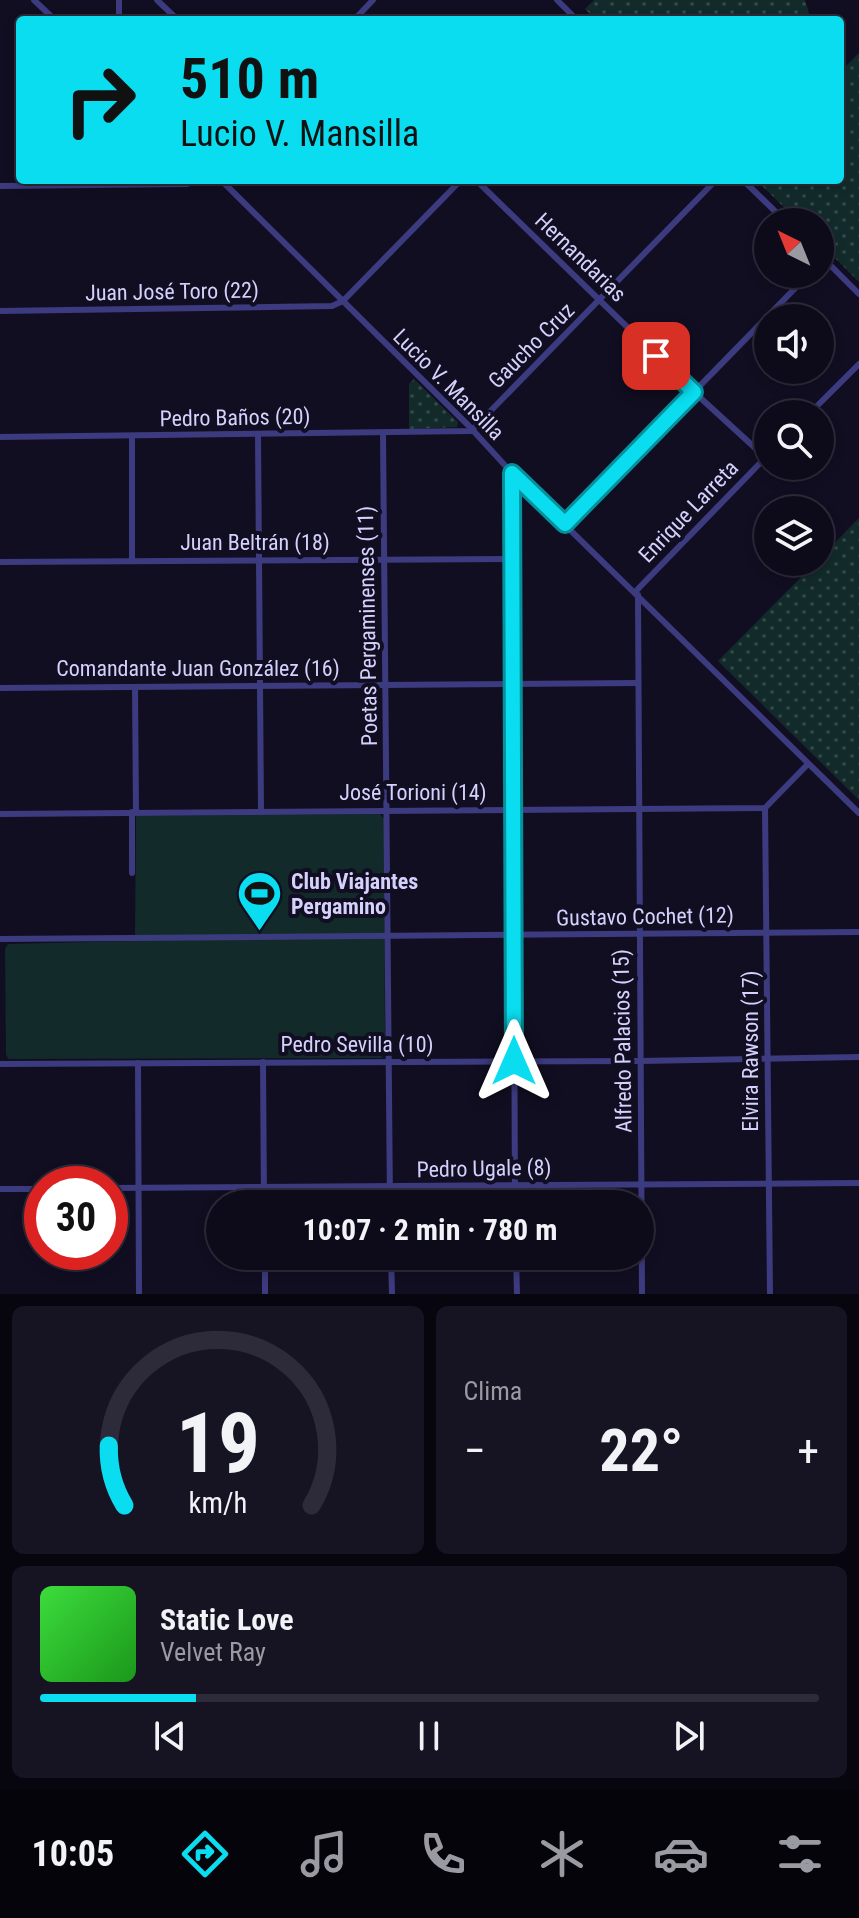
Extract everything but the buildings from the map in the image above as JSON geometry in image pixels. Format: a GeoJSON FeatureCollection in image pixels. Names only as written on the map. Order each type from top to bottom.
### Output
{"type":"FeatureCollection","features":[{"type":"Feature","properties":{"kind":"street"},"geometry":{"type":"LineString","coordinates":[[34,0],[51,16]]}},
{"type":"Feature","properties":{"kind":"street"},"geometry":{"type":"LineString","coordinates":[[157,0],[174,16]]}},
{"type":"Feature","properties":{"kind":"street"},"geometry":{"type":"LineString","coordinates":[[358,16],[373,0]]}},
{"type":"Feature","properties":{"kind":"street"},"geometry":{"type":"LineString","coordinates":[[557,0],[573,16]]}},
{"type":"Feature","properties":{"kind":"street"},"geometry":{"type":"LineString","coordinates":[[0,186],[187,184]]}},
{"type":"Feature","properties":{"kind":"street","name":"Lucio V. Mansilla"},"geometry":{"type":"LineString","coordinates":[[225,184],[468,425],[512,473],[859,813]]}},
{"type":"Feature","properties":{"kind":"street"},"geometry":{"type":"LineString","coordinates":[[343,301],[457,184]]}},
{"type":"Feature","properties":{"kind":"street","name":"Hernandarias"},"geometry":{"type":"LineString","coordinates":[[480,184],[694,392],[754,445]]}},
{"type":"Feature","properties":{"kind":"street","name":"Gaucho Cruz"},"geometry":{"type":"LineString","coordinates":[[471,431],[712,184]]}},
{"type":"Feature","properties":{"kind":"street"},"geometry":{"type":"LineString","coordinates":[[747,184],[772,208]]}},
{"type":"Feature","properties":{"kind":"street"},"geometry":{"type":"LineString","coordinates":[[834,271],[859,294]]}},
{"type":"Feature","properties":{"kind":"street"},"geometry":{"type":"LineString","coordinates":[[565,524],[795,288]]}},
{"type":"Feature","properties":{"kind":"street","name":"Juan José Toro (22)"},"geometry":{"type":"LineString","coordinates":[[0,311],[319,307],[343,301]]}},
{"type":"Feature","properties":{"kind":"street"},"geometry":{"type":"LineString","coordinates":[[823,400],[859,364]]}},
{"type":"Feature","properties":{"kind":"street","name":"Pedro Baños (20)"},"geometry":{"type":"LineString","coordinates":[[0,437],[471,431]]}},
{"type":"Feature","properties":{"kind":"street","name":"Poetas Pergaminenses (11)"},"geometry":{"type":"LineString","coordinates":[[383,433],[389,1190]]}},
{"type":"Feature","properties":{"kind":"street"},"geometry":{"type":"LineString","coordinates":[[258,434],[261,811]]}},
{"type":"Feature","properties":{"kind":"street"},"geometry":{"type":"LineString","coordinates":[[132,436],[132,561]]}},
{"type":"Feature","properties":{"kind":"street","name":"Enrique Larreta"},"geometry":{"type":"LineString","coordinates":[[636,594],[754,470]]}},
{"type":"Feature","properties":{"kind":"street"},"geometry":{"type":"LineString","coordinates":[[512,473],[515,1190]]}},
{"type":"Feature","properties":{"kind":"street","name":"Juan Beltrán (18)"},"geometry":{"type":"LineString","coordinates":[[0,562],[511,559]]}},
{"type":"Feature","properties":{"kind":"street","name":"Alfredo Palacios (15)"},"geometry":{"type":"LineString","coordinates":[[636,594],[642,1294]]}},
{"type":"Feature","properties":{"kind":"street","name":"Comandante Juan González (16)"},"geometry":{"type":"LineString","coordinates":[[0,688],[637,683]]}},
{"type":"Feature","properties":{"kind":"street"},"geometry":{"type":"LineString","coordinates":[[132,873],[135,687]]}},
{"type":"Feature","properties":{"kind":"street"},"geometry":{"type":"LineString","coordinates":[[765,808],[808,764]]}},
{"type":"Feature","properties":{"kind":"street","name":"José Torioni (14)"},"geometry":{"type":"LineString","coordinates":[[0,814],[765,808]]}},
{"type":"Feature","properties":{"kind":"street","name":"Elvira Rawson (17)"},"geometry":{"type":"LineString","coordinates":[[765,808],[770,1294]]}},
{"type":"Feature","properties":{"kind":"street","name":"Gustavo Cochet (12)"},"geometry":{"type":"LineString","coordinates":[[0,939],[859,932]]}},
{"type":"Feature","properties":{"kind":"street","name":"Pedro Sevilla (10)"},"geometry":{"type":"LineString","coordinates":[[0,1064],[859,1057]]}},
{"type":"Feature","properties":{"kind":"street"},"geometry":{"type":"LineString","coordinates":[[263,1062],[264,1188]]}},
{"type":"Feature","properties":{"kind":"street"},"geometry":{"type":"LineString","coordinates":[[138,1063],[139,1294]]}},
{"type":"Feature","properties":{"kind":"street","name":"Pedro Ugale (8)"},"geometry":{"type":"LineString","coordinates":[[128,1188],[859,1183]]}},
{"type":"Feature","properties":{"kind":"street"},"geometry":{"type":"LineString","coordinates":[[0,1189],[24,1189]]}},
{"type":"Feature","properties":{"kind":"street"},"geometry":{"type":"LineString","coordinates":[[265,1270],[265,1294]]}},
{"type":"Feature","properties":{"kind":"street"},"geometry":{"type":"LineString","coordinates":[[391,1270],[392,1294]]}},
{"type":"Feature","properties":{"kind":"street"},"geometry":{"type":"LineString","coordinates":[[516,1270],[517,1294]]}},
{"type":"Feature","properties":{"kind":"green space"},"geometry":{"type":"Polygon","coordinates":[[[594,0],[805,0],[810,16],[592,16],[585,9],[594,0]]]}},
{"type":"Feature","properties":{"kind":"green space"},"geometry":{"type":"Polygon","coordinates":[[[859,53],[859,282],[834,257],[834,208],[785,208],[760,184],[844,184],[844,68],[859,53]]]}},
{"type":"Feature","properties":{"kind":"green space"},"geometry":{"type":"Polygon","coordinates":[[[414,379],[458,422],[457,427],[409,429],[409,384],[414,379]]]}},
{"type":"Feature","properties":{"kind":"green space"},"geometry":{"type":"Polygon","coordinates":[[[859,518],[859,800],[718,661],[802,576],[834,576],[834,544],[859,518]]]}},
{"type":"Feature","properties":{"kind":"green space","name":"Club Viajantes Pergamino"},"geometry":{"type":"Polygon","coordinates":[[[380,814],[384,819],[385,1052],[381,1058],[8,1059],[5,949],[8,944],[135,941],[136,816],[380,814]]]}},
{"type":"Feature","properties":{"kind":"place","name":"Club Viajantes Pergamino"},"geometry":{"type":"Point","coordinates":[260,933]}},
{"type":"Feature","properties":{"kind":"route"},"geometry":{"type":"LineString","coordinates":[[514,1061],[512,473],[565,524],[694,392],[656,356]]}}]}
